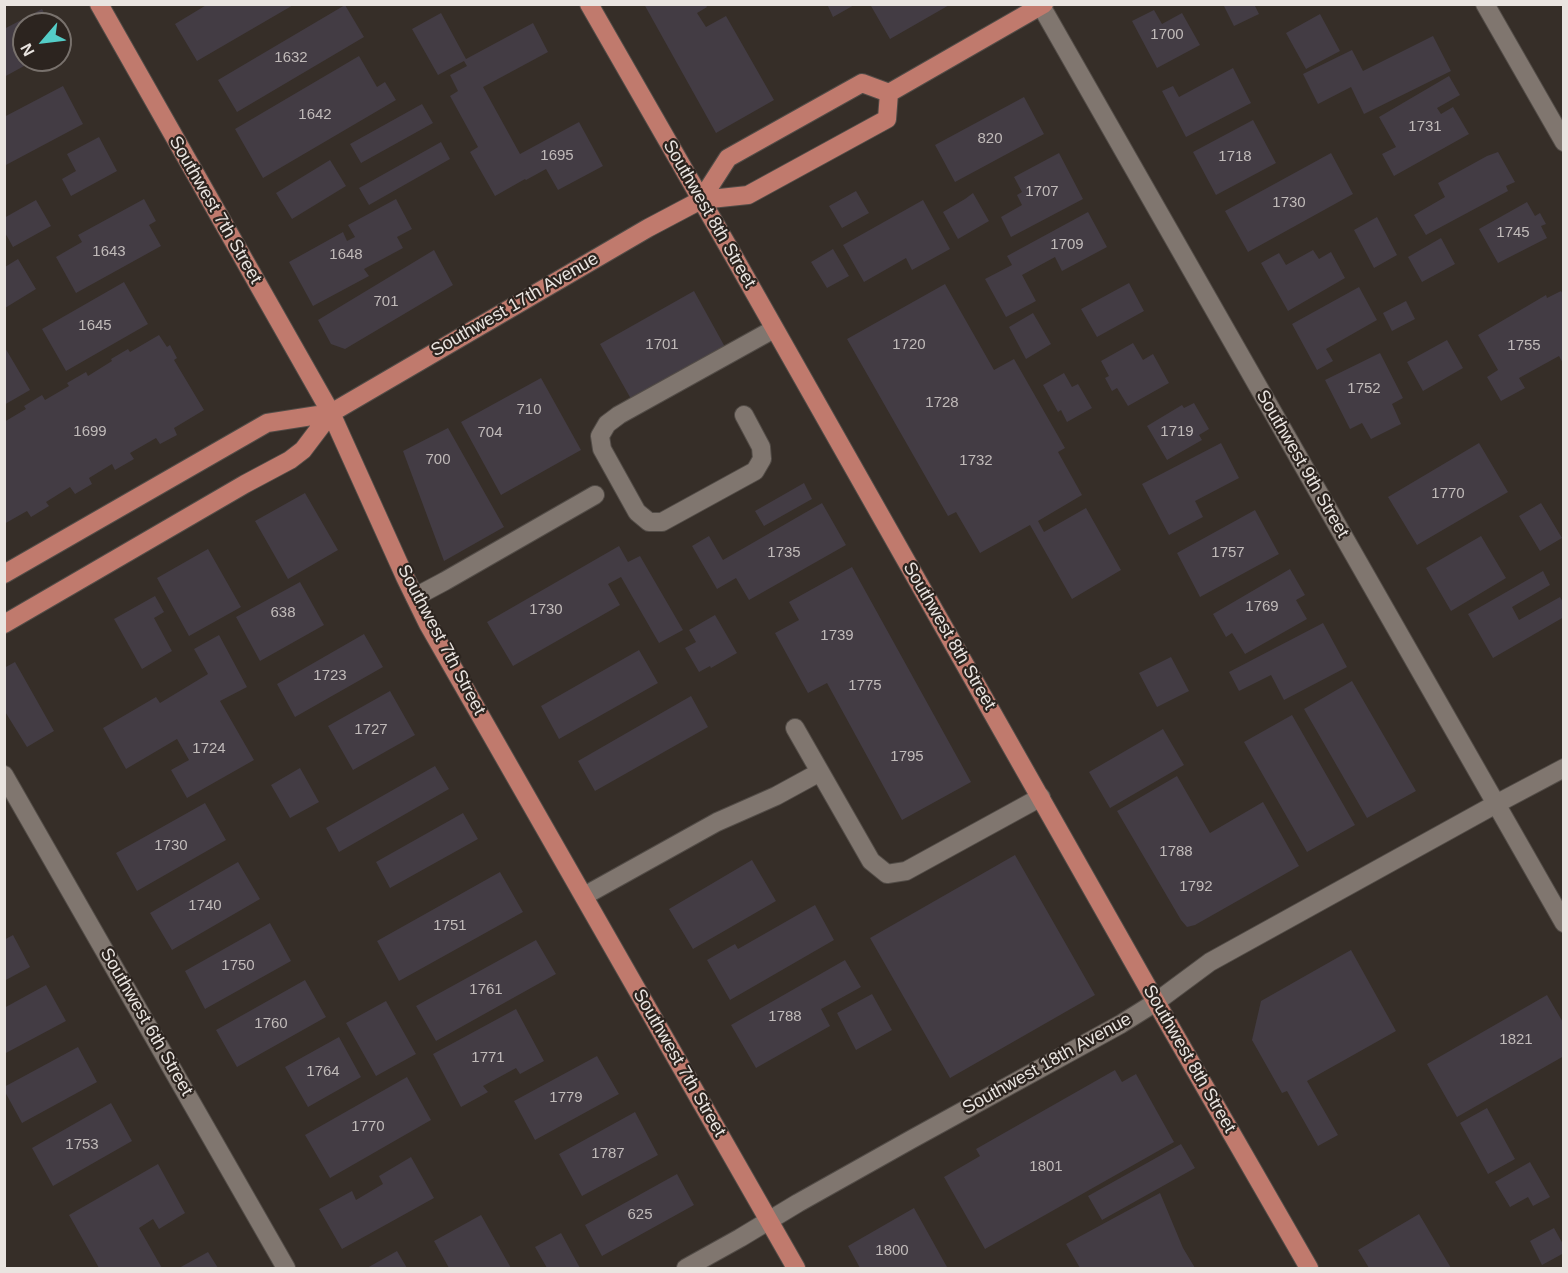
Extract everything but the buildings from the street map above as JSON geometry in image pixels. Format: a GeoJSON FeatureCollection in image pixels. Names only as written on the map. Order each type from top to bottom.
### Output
{"type":"FeatureCollection","features":[{"type":"Feature","properties":{"kind":"main road","name":"Southwest 7th Street"},"geometry":{"type":"LineString","coordinates":[[99,4],[331,413],[428,624],[796,1269]]}},
{"type":"Feature","properties":{"kind":"main road","name":"Southwest 8th Street"},"geometry":{"type":"LineString","coordinates":[[589,4],[1309,1269]]}},
{"type":"Feature","properties":{"kind":"main road"},"geometry":{"type":"LineString","coordinates":[[889,93],[1042,5]]}},
{"type":"Feature","properties":{"kind":"main road","name":"Southwest 17th Avenue"},"geometry":{"type":"LineString","coordinates":[[4,574],[267,423],[331,413],[592,260],[701,200],[748,195],[887,119],[889,93],[862,83],[728,158],[701,200]]}},
{"type":"Feature","properties":{"kind":"main road","name":"Southwest 17th Avenue"},"geometry":{"type":"LineString","coordinates":[[4,624],[290,460],[303,450],[331,413]]}},
{"type":"Feature","properties":{"kind":"street"},"geometry":{"type":"LineString","coordinates":[[1485,4],[1563,142]]}},
{"type":"Feature","properties":{"kind":"street","name":"Southwest 9th Street"},"geometry":{"type":"LineString","coordinates":[[1042,5],[1563,923]]}},
{"type":"Feature","properties":{"kind":"street"},"geometry":{"type":"LineString","coordinates":[[744,415],[761,447],[762,459],[755,471],[662,522],[649,522],[637,512],[602,449],[600,436],[607,424],[774,329]]}},
{"type":"Feature","properties":{"kind":"street"},"geometry":{"type":"LineString","coordinates":[[415,597],[595,495]]}},
{"type":"Feature","properties":{"kind":"street"},"geometry":{"type":"LineString","coordinates":[[795,728],[871,861],[887,874],[906,870],[1041,797]]}},
{"type":"Feature","properties":{"kind":"street","name":"Southwest 18th Avenue"},"geometry":{"type":"LineString","coordinates":[[686,1269],[912,1139],[1121,1024],[1156,1002],[1210,962],[1563,768]]}},
{"type":"Feature","properties":{"kind":"street"},"geometry":{"type":"LineString","coordinates":[[584,896],[717,822],[776,796],[820,772]]}},
{"type":"Feature","properties":{"kind":"street","name":"Southwest 6th Street"},"geometry":{"type":"LineString","coordinates":[[4,776],[286,1269]]}}]}
